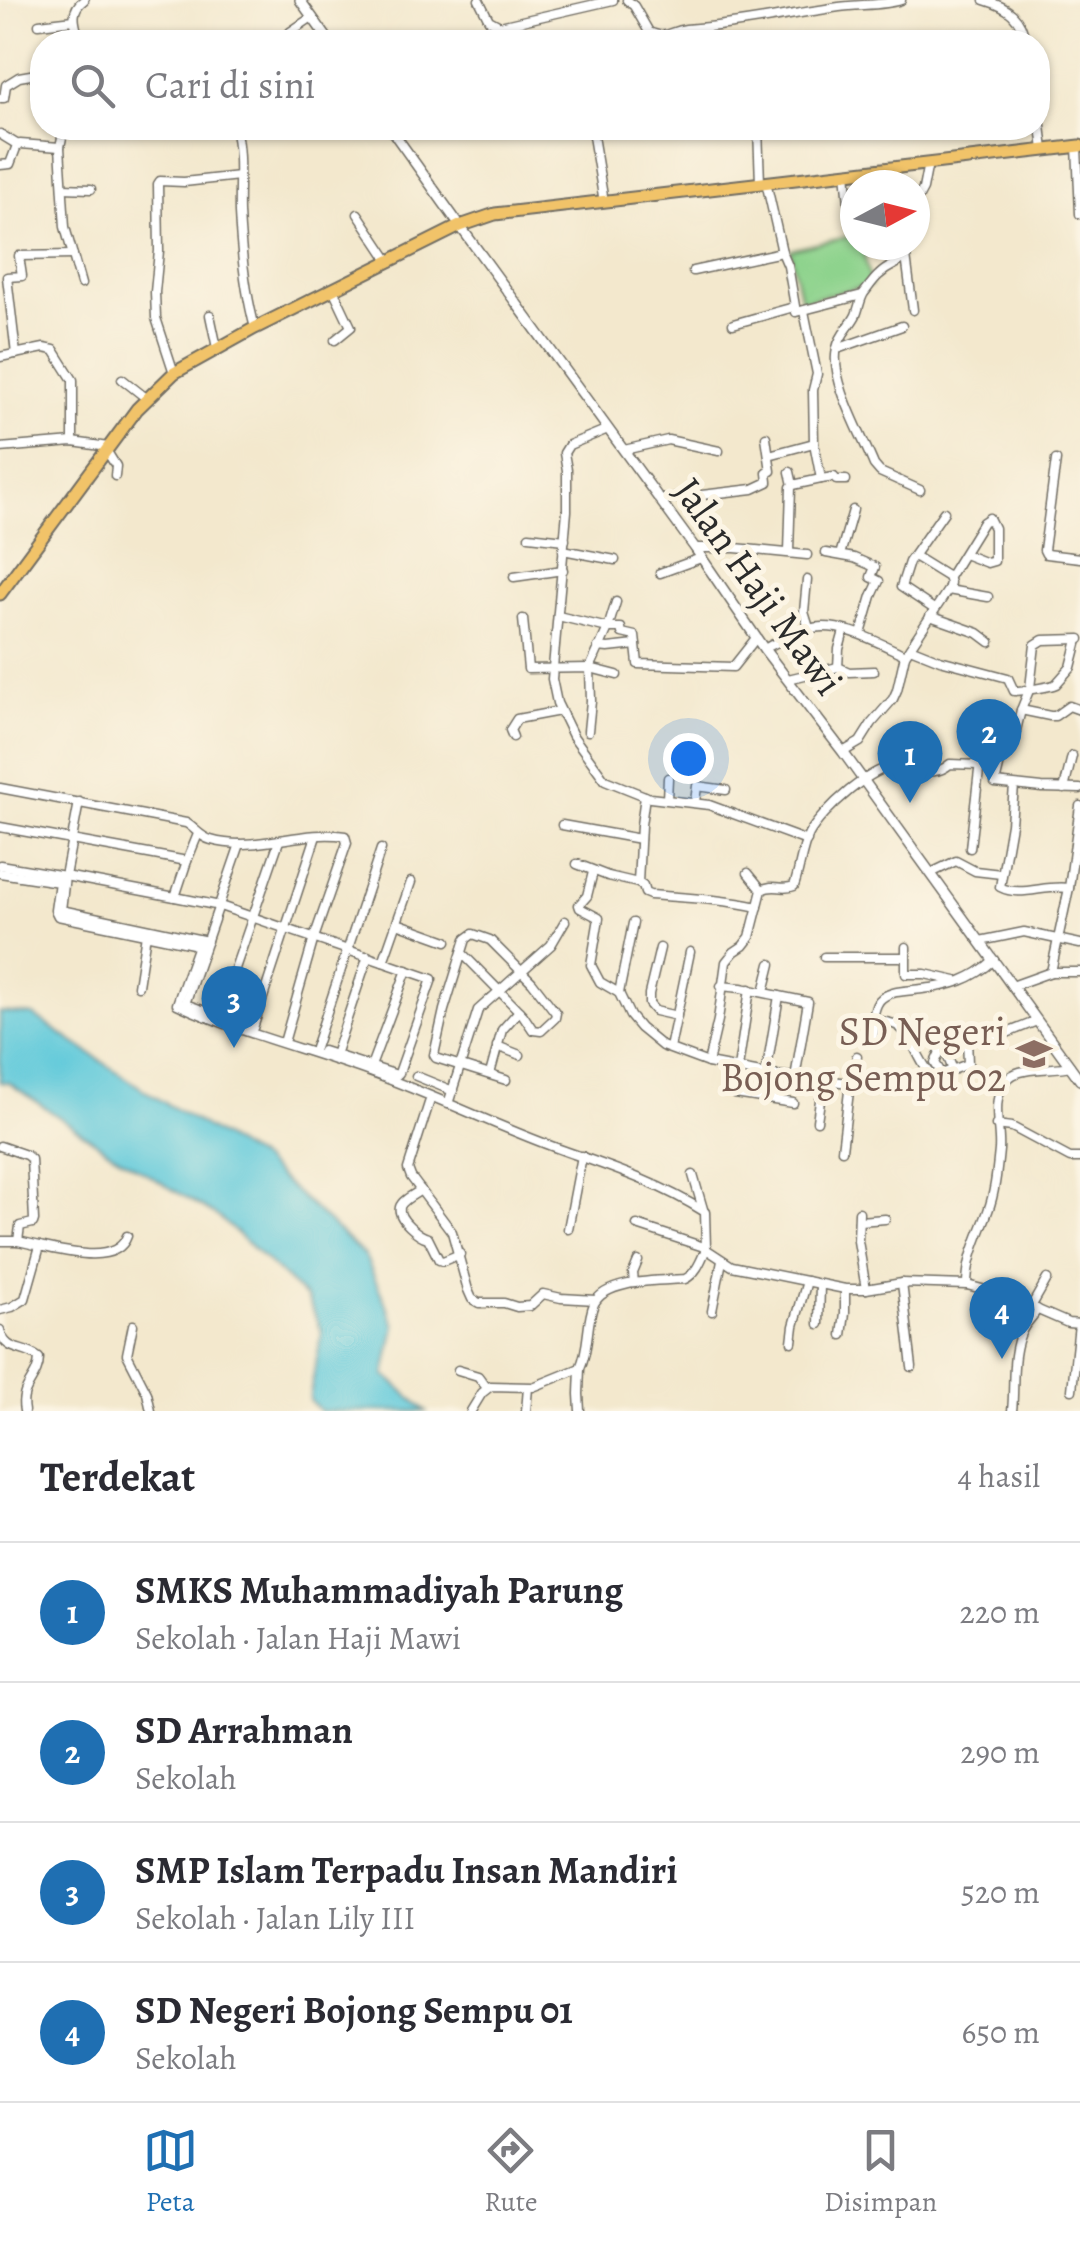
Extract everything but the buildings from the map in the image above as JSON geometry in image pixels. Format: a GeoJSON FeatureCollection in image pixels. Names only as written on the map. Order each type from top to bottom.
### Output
{"type":"FeatureCollection","features":[{"type":"Feature","properties":{"kind":"main road"},"geometry":{"type":"LineString","coordinates":[[864,170],[1078,146]]}},
{"type":"Feature","properties":{"kind":"main road"},"geometry":{"type":"LineString","coordinates":[[0,594],[146,398],[174,373],[255,328],[460,226],[495,214],[840,173]]}},
{"type":"Feature","properties":{"kind":"street"},"geometry":{"type":"LineString","coordinates":[[77,30],[75,8],[84,0]]}},
{"type":"Feature","properties":{"kind":"street"},"geometry":{"type":"LineString","coordinates":[[300,0],[322,30]]}},
{"type":"Feature","properties":{"kind":"street"},"geometry":{"type":"LineString","coordinates":[[479,0],[489,20],[500,26],[613,0]]}},
{"type":"Feature","properties":{"kind":"street"},"geometry":{"type":"LineString","coordinates":[[628,0],[648,30]]}},
{"type":"Feature","properties":{"kind":"street"},"geometry":{"type":"LineString","coordinates":[[682,30],[748,24],[828,8],[901,0]]}},
{"type":"Feature","properties":{"kind":"street"},"geometry":{"type":"LineString","coordinates":[[984,0],[1006,8],[1021,22],[1023,30]]}},
{"type":"Feature","properties":{"kind":"street"},"geometry":{"type":"LineString","coordinates":[[1006,8],[1016,0]]}},
{"type":"Feature","properties":{"kind":"street"},"geometry":{"type":"LineString","coordinates":[[293,30],[312,16]]}},
{"type":"Feature","properties":{"kind":"street"},"geometry":{"type":"LineString","coordinates":[[39,24],[74,20]]}},
{"type":"Feature","properties":{"kind":"street"},"geometry":{"type":"LineString","coordinates":[[0,98],[4,98],[6,85],[30,75]]}},
{"type":"Feature","properties":{"kind":"street"},"geometry":{"type":"LineString","coordinates":[[0,134],[18,145],[60,146]]}},
{"type":"Feature","properties":{"kind":"street"},"geometry":{"type":"LineString","coordinates":[[61,140],[65,227],[81,284]]}},
{"type":"Feature","properties":{"kind":"street"},"geometry":{"type":"LineString","coordinates":[[238,140],[246,296],[255,328]]}},
{"type":"Feature","properties":{"kind":"street","name":"Jalan Haji Mawi"},"geometry":{"type":"LineString","coordinates":[[399,140],[1080,1080]]}},
{"type":"Feature","properties":{"kind":"street"},"geometry":{"type":"LineString","coordinates":[[594,140],[604,202]]}},
{"type":"Feature","properties":{"kind":"street"},"geometry":{"type":"LineString","coordinates":[[759,140],[763,182],[788,266],[796,312],[862,295]]}},
{"type":"Feature","properties":{"kind":"street"},"geometry":{"type":"LineString","coordinates":[[1043,140],[1044,150]]}},
{"type":"Feature","properties":{"kind":"street"},"geometry":{"type":"LineString","coordinates":[[0,165],[10,164],[18,145]]}},
{"type":"Feature","properties":{"kind":"street"},"geometry":{"type":"LineString","coordinates":[[1078,146],[1080,214]]}},
{"type":"Feature","properties":{"kind":"street"},"geometry":{"type":"LineString","coordinates":[[927,170],[928,163]]}},
{"type":"Feature","properties":{"kind":"street"},"geometry":{"type":"LineString","coordinates":[[174,373],[156,318],[158,184],[164,179],[184,182],[239,176]]}},
{"type":"Feature","properties":{"kind":"street"},"geometry":{"type":"LineString","coordinates":[[63,188],[90,189]]}},
{"type":"Feature","properties":{"kind":"street"},"geometry":{"type":"LineString","coordinates":[[358,214],[390,262]]}},
{"type":"Feature","properties":{"kind":"street"},"geometry":{"type":"LineString","coordinates":[[692,271],[782,252]]}},
{"type":"Feature","properties":{"kind":"street"},"geometry":{"type":"LineString","coordinates":[[16,354],[7,277],[22,276],[18,256],[73,255]]}},
{"type":"Feature","properties":{"kind":"street"},"geometry":{"type":"LineString","coordinates":[[902,260],[878,276],[862,295],[836,348],[842,391],[874,465],[880,472],[920,490]]}},
{"type":"Feature","properties":{"kind":"street"},"geometry":{"type":"LineString","coordinates":[[907,260],[913,310]]}},
{"type":"Feature","properties":{"kind":"street"},"geometry":{"type":"LineString","coordinates":[[333,290],[350,327],[335,340]]}},
{"type":"Feature","properties":{"kind":"street"},"geometry":{"type":"LineString","coordinates":[[734,324],[794,307]]}},
{"type":"Feature","properties":{"kind":"street"},"geometry":{"type":"LineString","coordinates":[[804,311],[816,374],[814,444],[821,479]]}},
{"type":"Feature","properties":{"kind":"street"},"geometry":{"type":"LineString","coordinates":[[210,315],[217,348]]}},
{"type":"Feature","properties":{"kind":"street"},"geometry":{"type":"LineString","coordinates":[[836,348],[902,326]]}},
{"type":"Feature","properties":{"kind":"street"},"geometry":{"type":"LineString","coordinates":[[0,357],[54,350],[74,385],[73,442]]}},
{"type":"Feature","properties":{"kind":"street"},"geometry":{"type":"LineString","coordinates":[[816,374],[838,370]]}},
{"type":"Feature","properties":{"kind":"street"},"geometry":{"type":"LineString","coordinates":[[122,379],[146,398]]}},
{"type":"Feature","properties":{"kind":"street"},"geometry":{"type":"LineString","coordinates":[[608,428],[566,448],[563,570],[552,686],[572,736],[601,777],[610,782],[645,796],[710,805],[806,841]]}},
{"type":"Feature","properties":{"kind":"street"},"geometry":{"type":"LineString","coordinates":[[659,500],[754,489],[768,482],[767,473],[771,472],[766,437]]}},
{"type":"Feature","properties":{"kind":"street"},"geometry":{"type":"LineString","coordinates":[[624,450],[668,440],[719,450]]}},
{"type":"Feature","properties":{"kind":"street"},"geometry":{"type":"LineString","coordinates":[[0,448],[73,442],[107,448],[116,466],[115,476]]}},
{"type":"Feature","properties":{"kind":"street"},"geometry":{"type":"LineString","coordinates":[[769,455],[814,444]]}},
{"type":"Feature","properties":{"kind":"street"},"geometry":{"type":"LineString","coordinates":[[1056,460],[1044,550],[1050,556],[1080,558]]}},
{"type":"Feature","properties":{"kind":"street"},"geometry":{"type":"LineString","coordinates":[[790,472],[793,485]]}},
{"type":"Feature","properties":{"kind":"street"},"geometry":{"type":"LineString","coordinates":[[788,552],[790,487],[834,477],[846,480]]}},
{"type":"Feature","properties":{"kind":"street"},"geometry":{"type":"LineString","coordinates":[[840,555],[853,510]]}},
{"type":"Feature","properties":{"kind":"street"},"geometry":{"type":"LineString","coordinates":[[826,552],[874,567],[872,577],[895,590],[901,587],[905,571],[944,512]]}},
{"type":"Feature","properties":{"kind":"street"},"geometry":{"type":"LineString","coordinates":[[843,752],[860,742],[892,699],[908,652],[948,590],[949,578],[984,520],[991,520],[994,560],[987,563],[964,554]]}},
{"type":"Feature","properties":{"kind":"street"},"geometry":{"type":"LineString","coordinates":[[529,536],[614,560]]}},
{"type":"Feature","properties":{"kind":"street"},"geometry":{"type":"LineString","coordinates":[[695,548],[807,555]]}},
{"type":"Feature","properties":{"kind":"street"},"geometry":{"type":"LineString","coordinates":[[914,556],[949,578]]}},
{"type":"Feature","properties":{"kind":"street"},"geometry":{"type":"LineString","coordinates":[[660,573],[702,558]]}},
{"type":"Feature","properties":{"kind":"street"},"geometry":{"type":"LineString","coordinates":[[514,577],[563,570]]}},
{"type":"Feature","properties":{"kind":"street"},"geometry":{"type":"LineString","coordinates":[[807,580],[804,612],[809,628]]}},
{"type":"Feature","properties":{"kind":"street"},"geometry":{"type":"LineString","coordinates":[[861,634],[880,582]]}},
{"type":"Feature","properties":{"kind":"street"},"geometry":{"type":"LineString","coordinates":[[901,587],[932,613],[990,642]]}},
{"type":"Feature","properties":{"kind":"street"},"geometry":{"type":"LineString","coordinates":[[948,590],[988,597]]}},
{"type":"Feature","properties":{"kind":"street"},"geometry":{"type":"LineString","coordinates":[[588,731],[590,668],[616,602]]}},
{"type":"Feature","properties":{"kind":"street"},"geometry":{"type":"LineString","coordinates":[[558,616],[621,628],[622,633],[635,636],[638,664],[728,668],[756,638]]}},
{"type":"Feature","properties":{"kind":"street"},"geometry":{"type":"LineString","coordinates":[[523,620],[528,669],[590,668],[617,674]]}},
{"type":"Feature","properties":{"kind":"street"},"geometry":{"type":"LineString","coordinates":[[764,648],[809,628],[844,631],[1008,678],[1014,691],[1024,691],[1030,688],[1054,686],[1076,667],[1079,640],[1037,643],[1031,659],[1030,688],[1020,710],[1012,746],[1003,749],[995,782]]}},
{"type":"Feature","properties":{"kind":"street"},"geometry":{"type":"LineString","coordinates":[[838,667],[844,631]]}},
{"type":"Feature","properties":{"kind":"street"},"geometry":{"type":"LineString","coordinates":[[598,647],[636,645]]}},
{"type":"Feature","properties":{"kind":"street"},"geometry":{"type":"LineString","coordinates":[[788,678],[838,667],[850,672],[874,670]]}},
{"type":"Feature","properties":{"kind":"street"},"geometry":{"type":"LineString","coordinates":[[1020,710],[1050,716],[1069,706],[1080,710]]}},
{"type":"Feature","properties":{"kind":"street"},"geometry":{"type":"LineString","coordinates":[[513,738],[510,730],[517,719],[560,710]]}},
{"type":"Feature","properties":{"kind":"street"},"geometry":{"type":"LineString","coordinates":[[970,848],[982,745]]}},
{"type":"Feature","properties":{"kind":"street"},"geometry":{"type":"LineString","coordinates":[[1064,789],[1072,756]]}},
{"type":"Feature","properties":{"kind":"street"},"geometry":{"type":"LineString","coordinates":[[762,890],[794,886],[813,829],[878,770],[896,765],[931,773],[950,764],[1000,762]]}},
{"type":"Feature","properties":{"kind":"street"},"geometry":{"type":"LineString","coordinates":[[667,798],[668,778]]}},
{"type":"Feature","properties":{"kind":"street"},"geometry":{"type":"LineString","coordinates":[[976,782],[1080,789]]}},
{"type":"Feature","properties":{"kind":"street"},"geometry":{"type":"LineString","coordinates":[[695,802],[697,786],[726,790]]}},
{"type":"Feature","properties":{"kind":"street"},"geometry":{"type":"LineString","coordinates":[[1014,786],[1017,810],[1000,887],[1029,891],[1069,888]]}},
{"type":"Feature","properties":{"kind":"street"},"geometry":{"type":"LineString","coordinates":[[0,788],[186,823],[212,840],[240,844],[343,836],[347,841],[285,1039]]}},
{"type":"Feature","properties":{"kind":"street"},"geometry":{"type":"LineString","coordinates":[[638,883],[645,796]]}},
{"type":"Feature","properties":{"kind":"street"},"geometry":{"type":"LineString","coordinates":[[79,802],[61,910],[207,941]]}},
{"type":"Feature","properties":{"kind":"street"},"geometry":{"type":"LineString","coordinates":[[1051,972],[1069,888],[1080,806]]}},
{"type":"Feature","properties":{"kind":"street"},"geometry":{"type":"LineString","coordinates":[[562,825],[640,840]]}},
{"type":"Feature","properties":{"kind":"street"},"geometry":{"type":"LineString","coordinates":[[0,827],[187,861]]}},
{"type":"Feature","properties":{"kind":"street"},"geometry":{"type":"LineString","coordinates":[[175,897],[198,834]]}},
{"type":"Feature","properties":{"kind":"street"},"geometry":{"type":"LineString","coordinates":[[253,1028],[316,836]]}},
{"type":"Feature","properties":{"kind":"street"},"geometry":{"type":"LineString","coordinates":[[220,1015],[279,841]]}},
{"type":"Feature","properties":{"kind":"street"},"geometry":{"type":"LineString","coordinates":[[0,864],[220,906],[430,977],[399,1073],[184,1004],[220,906],[240,844]]}},
{"type":"Feature","properties":{"kind":"street"},"geometry":{"type":"LineString","coordinates":[[315,1048],[381,849]]}},
{"type":"Feature","properties":{"kind":"street"},"geometry":{"type":"LineString","coordinates":[[931,873],[956,862],[975,871],[1001,874]]}},
{"type":"Feature","properties":{"kind":"street"},"geometry":{"type":"LineString","coordinates":[[577,864],[638,883],[650,895],[758,907]]}},
{"type":"Feature","properties":{"kind":"street"},"geometry":{"type":"LineString","coordinates":[[593,872],[587,896],[579,905],[599,918],[592,970],[600,982],[618,993],[630,1016],[656,1043],[708,1063],[850,1083]]}},
{"type":"Feature","properties":{"kind":"street"},"geometry":{"type":"LineString","coordinates":[[0,873],[60,882],[55,910],[58,916],[198,945],[177,1004],[218,1022],[372,1072],[633,1174],[705,1212]]}},
{"type":"Feature","properties":{"kind":"street"},"geometry":{"type":"LineString","coordinates":[[748,873],[762,890]]}},
{"type":"Feature","properties":{"kind":"street"},"geometry":{"type":"LineString","coordinates":[[383,962],[411,882]]}},
{"type":"Feature","properties":{"kind":"street"},"geometry":{"type":"LineString","coordinates":[[708,1063],[726,962],[750,937],[762,890]]}},
{"type":"Feature","properties":{"kind":"street"},"geometry":{"type":"LineString","coordinates":[[448,1104],[478,1010],[551,945],[565,922]]}},
{"type":"Feature","properties":{"kind":"street"},"geometry":{"type":"LineString","coordinates":[[396,923],[447,940]]}},
{"type":"Feature","properties":{"kind":"street"},"geometry":{"type":"LineString","coordinates":[[618,993],[633,923]]}},
{"type":"Feature","properties":{"kind":"street"},"geometry":{"type":"LineString","coordinates":[[980,940],[1024,932],[1080,944]]}},
{"type":"Feature","properties":{"kind":"street"},"geometry":{"type":"LineString","coordinates":[[138,986],[146,934]]}},
{"type":"Feature","properties":{"kind":"street"},"geometry":{"type":"LineString","coordinates":[[462,953],[536,1032],[557,1016],[555,1010],[484,936],[469,936],[462,953],[434,1052],[436,1058],[506,1080]]}},
{"type":"Feature","properties":{"kind":"street"},"geometry":{"type":"LineString","coordinates":[[660,948],[649,1004],[655,1012],[677,1016]]}},
{"type":"Feature","properties":{"kind":"street"},"geometry":{"type":"LineString","coordinates":[[670,1048],[690,952]]}},
{"type":"Feature","properties":{"kind":"street"},"geometry":{"type":"LineString","coordinates":[[824,956],[906,952],[906,974],[963,982],[994,960]]}},
{"type":"Feature","properties":{"kind":"street"},"geometry":{"type":"LineString","coordinates":[[336,1055],[368,956]]}},
{"type":"Feature","properties":{"kind":"street"},"geometry":{"type":"LineString","coordinates":[[764,992],[772,964]]}},
{"type":"Feature","properties":{"kind":"street"},"geometry":{"type":"LineString","coordinates":[[371,1066],[407,970]]}},
{"type":"Feature","properties":{"kind":"street"},"geometry":{"type":"LineString","coordinates":[[1012,986],[1051,972],[1080,972]]}},
{"type":"Feature","properties":{"kind":"street"},"geometry":{"type":"LineString","coordinates":[[956,981],[883,998],[876,1005],[872,1020],[899,1026],[930,1075],[936,1078],[967,1065],[967,1038]]}},
{"type":"Feature","properties":{"kind":"street"},"geometry":{"type":"LineString","coordinates":[[721,986],[808,1002],[795,1078]]}},
{"type":"Feature","properties":{"kind":"street"},"geometry":{"type":"LineString","coordinates":[[738,1068],[750,990]]}},
{"type":"Feature","properties":{"kind":"street"},"geometry":{"type":"LineString","coordinates":[[762,1098],[780,996]]}},
{"type":"Feature","properties":{"kind":"street"},"geometry":{"type":"LineString","coordinates":[[490,1074],[504,1027],[519,1011]]}},
{"type":"Feature","properties":{"kind":"street"},"geometry":{"type":"LineString","coordinates":[[863,1039],[873,1038],[876,1020]]}},
{"type":"Feature","properties":{"kind":"street"},"geometry":{"type":"LineString","coordinates":[[942,1074],[935,1063],[943,1045],[967,1038],[998,1037],[1037,1021]]}},
{"type":"Feature","properties":{"kind":"street"},"geometry":{"type":"LineString","coordinates":[[943,1045],[953,1070]]}},
{"type":"Feature","properties":{"kind":"street"},"geometry":{"type":"LineString","coordinates":[[497,1046],[520,1055]]}},
{"type":"Feature","properties":{"kind":"street"},"geometry":{"type":"LineString","coordinates":[[842,1150],[857,1056]]}},
{"type":"Feature","properties":{"kind":"street"},"geometry":{"type":"LineString","coordinates":[[967,1285],[975,1242],[990,1208],[999,1148],[996,1125],[1000,1093],[1009,1078],[1020,1071],[1070,1066]]}},
{"type":"Feature","properties":{"kind":"street"},"geometry":{"type":"LineString","coordinates":[[416,1076],[452,1091]]}},
{"type":"Feature","properties":{"kind":"street"},"geometry":{"type":"LineString","coordinates":[[816,1121],[823,1080]]}},
{"type":"Feature","properties":{"kind":"street"},"geometry":{"type":"LineString","coordinates":[[734,1094],[793,1103]]}},
{"type":"Feature","properties":{"kind":"street"},"geometry":{"type":"LineString","coordinates":[[431,1097],[408,1169],[452,1232],[470,1295],[479,1303],[526,1307],[546,1294],[596,1300]]}},
{"type":"Feature","properties":{"kind":"street"},"geometry":{"type":"LineString","coordinates":[[996,1125],[1012,1127],[1070,1158],[1080,1158]]}},
{"type":"Feature","properties":{"kind":"street"},"geometry":{"type":"LineString","coordinates":[[0,1146],[30,1159],[34,1220],[20,1226],[18,1240]]}},
{"type":"Feature","properties":{"kind":"street"},"geometry":{"type":"LineString","coordinates":[[568,1228],[582,1156]]}},
{"type":"Feature","properties":{"kind":"street"},"geometry":{"type":"LineString","coordinates":[[580,1411],[580,1368],[596,1300],[611,1289],[634,1283],[690,1277],[706,1249],[705,1212],[693,1175]]}},
{"type":"Feature","properties":{"kind":"street"},"geometry":{"type":"LineString","coordinates":[[421,1190],[402,1203],[402,1216],[420,1236],[428,1238],[439,1260],[460,1254]]}},
{"type":"Feature","properties":{"kind":"street"},"geometry":{"type":"LineString","coordinates":[[866,1289],[858,1242],[859,1216],[884,1220]]}},
{"type":"Feature","properties":{"kind":"street"},"geometry":{"type":"LineString","coordinates":[[637,1225],[706,1249],[732,1266],[820,1285],[846,1289],[902,1283],[967,1285],[1001,1294],[1068,1323],[1079,1324],[1072,1390]]}},
{"type":"Feature","properties":{"kind":"street"},"geometry":{"type":"LineString","coordinates":[[0,1240],[18,1240],[78,1254],[114,1251],[123,1246],[127,1236]]}},
{"type":"Feature","properties":{"kind":"street"},"geometry":{"type":"LineString","coordinates":[[0,1310],[25,1299],[40,1246]]}},
{"type":"Feature","properties":{"kind":"street"},"geometry":{"type":"LineString","coordinates":[[634,1283],[638,1261]]}},
{"type":"Feature","properties":{"kind":"street"},"geometry":{"type":"LineString","coordinates":[[712,1311],[722,1261]]}},
{"type":"Feature","properties":{"kind":"street"},"geometry":{"type":"LineString","coordinates":[[1012,1411],[1020,1338],[1024,1326],[1032,1319],[1047,1279]]}},
{"type":"Feature","properties":{"kind":"street"},"geometry":{"type":"LineString","coordinates":[[792,1342],[807,1282]]}},
{"type":"Feature","properties":{"kind":"street"},"geometry":{"type":"LineString","coordinates":[[902,1283],[912,1367]]}},
{"type":"Feature","properties":{"kind":"street"},"geometry":{"type":"LineString","coordinates":[[818,1324],[820,1285]]}},
{"type":"Feature","properties":{"kind":"street"},"geometry":{"type":"LineString","coordinates":[[842,1334],[846,1289]]}},
{"type":"Feature","properties":{"kind":"street"},"geometry":{"type":"LineString","coordinates":[[133,1325],[127,1354],[147,1393],[151,1411]]}},
{"type":"Feature","properties":{"kind":"street"},"geometry":{"type":"LineString","coordinates":[[0,1330],[8,1346],[39,1358],[38,1370],[23,1396],[25,1411]]}},
{"type":"Feature","properties":{"kind":"street"},"geometry":{"type":"LineString","coordinates":[[470,1411],[487,1388],[500,1384],[528,1388],[580,1368]]}},
{"type":"Feature","properties":{"kind":"street"},"geometry":{"type":"LineString","coordinates":[[458,1370],[478,1376],[487,1388]]}},
{"type":"Feature","properties":{"kind":"street"},"geometry":{"type":"LineString","coordinates":[[526,1411],[528,1388]]}},
{"type":"Feature","properties":{"kind":"green space"},"geometry":{"type":"Polygon","coordinates":[[[840,238],[840,260],[865,260],[871,285],[801,301],[790,250],[840,238]]]}},
{"type":"Feature","properties":{"kind":"water"},"geometry":{"type":"Polygon","coordinates":[[[0,1012],[33,1015],[147,1092],[262,1161],[365,1256],[395,1325],[385,1375],[426,1411],[321,1411],[309,1400],[322,1332],[307,1298],[220,1218],[109,1151],[9,1083],[0,1082],[0,1012]]]}},
{"type":"Feature","properties":{"kind":"place","name":"SD Arrahman"},"geometry":{"type":"Point","coordinates":[989,781]}},
{"type":"Feature","properties":{"kind":"place","name":"SMKS Muhammadiyah Parung"},"geometry":{"type":"Point","coordinates":[910,803]}},
{"type":"Feature","properties":{"kind":"place","name":"SMP Islam Terpadu Insan Mandiri"},"geometry":{"type":"Point","coordinates":[234,1048]}},
{"type":"Feature","properties":{"kind":"place","name":"SD Negeri Bojong Sempu 02"},"geometry":{"type":"Point","coordinates":[1034,1054]}},
{"type":"Feature","properties":{"kind":"place","name":"SD Negeri Bojong Sempu 01"},"geometry":{"type":"Point","coordinates":[1002,1359]}}]}
